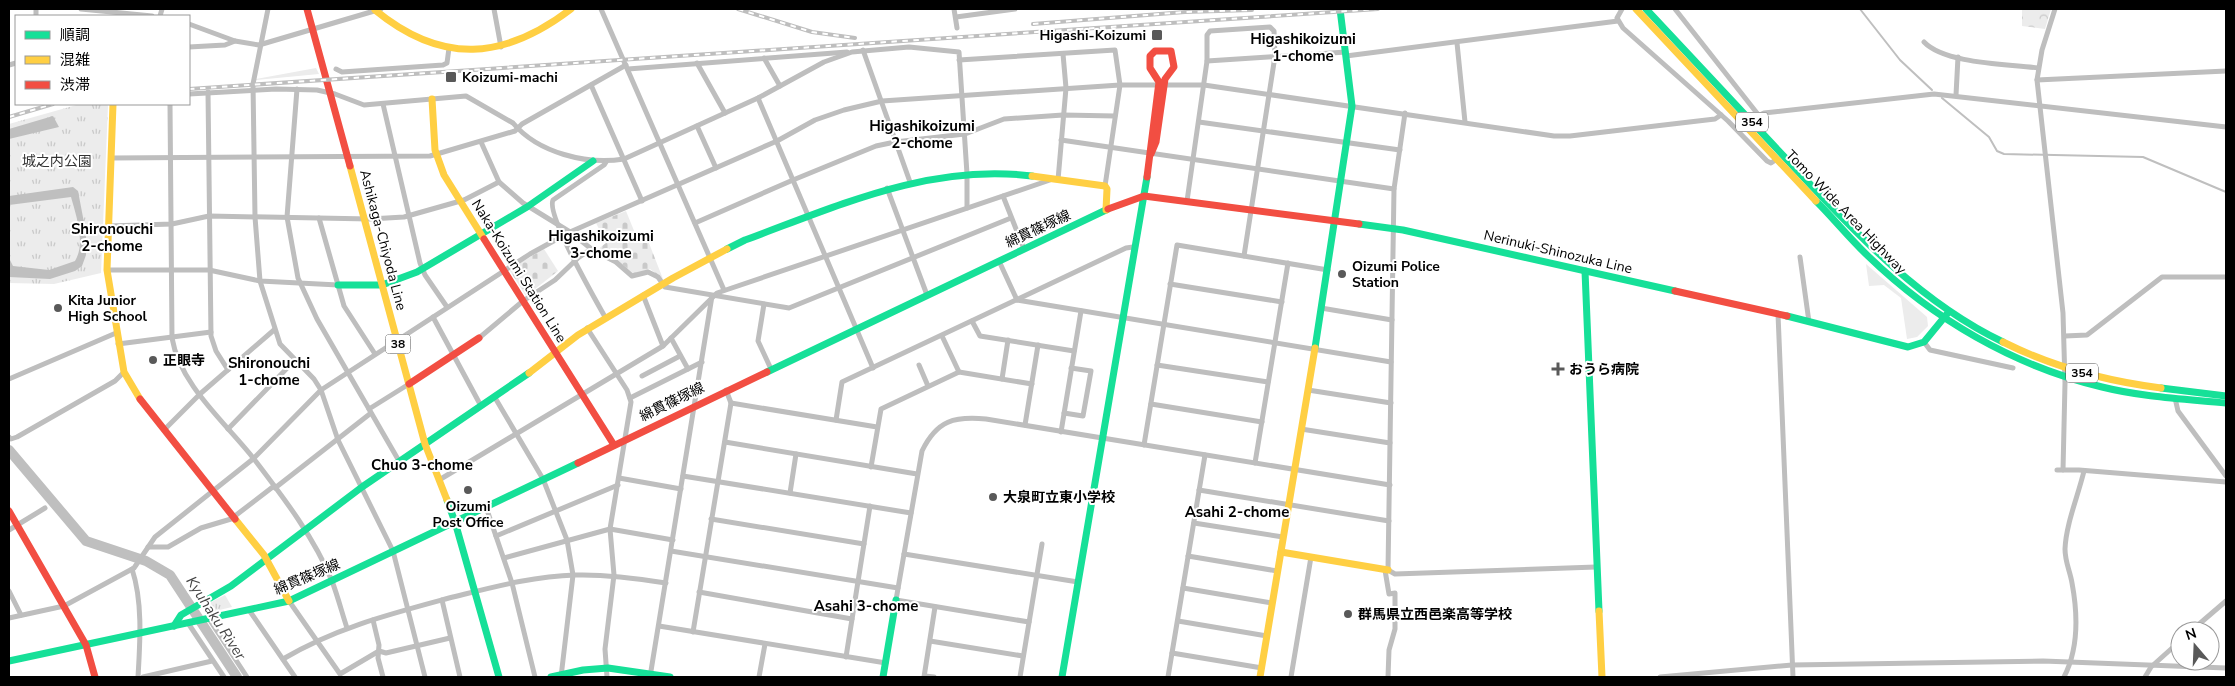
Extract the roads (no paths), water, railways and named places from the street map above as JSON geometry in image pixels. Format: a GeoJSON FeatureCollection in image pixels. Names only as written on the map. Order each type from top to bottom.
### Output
{"type":"FeatureCollection","features":[{"type":"Feature","properties":{"kind":"main road","name":"Ashikaga-Chiyoda Line"},"geometry":{"type":"LineString","coordinates":[[307,9],[425,444],[455,522],[499,677]]}},
{"type":"Feature","properties":{"kind":"main road"},"geometry":{"type":"LineString","coordinates":[[377,9],[404,32],[419,40],[449,48],[472,50],[501,46],[532,35],[571,9]]}},
{"type":"Feature","properties":{"kind":"main road"},"geometry":{"type":"LineString","coordinates":[[1260,677],[1328,270],[1352,106],[1340,9]]}},
{"type":"Feature","properties":{"kind":"main road","name":"Tomo Wide Area Highway"},"geometry":{"type":"LineString","coordinates":[[1636,9],[1868,256],[1904,289],[1944,318],[2016,358],[2065,376],[2103,387],[2174,398],[2226,403]]}},
{"type":"Feature","properties":{"kind":"main road","name":"Tomo Wide Area Highway"},"geometry":{"type":"LineString","coordinates":[[1646,9],[1885,261],[1949,311],[2009,345],[2064,368],[2132,384],[2226,396]]}},
{"type":"Feature","properties":{"kind":"main road"},"geometry":{"type":"LineString","coordinates":[[1062,677],[1133,247],[1144,196],[1161,85],[1174,67],[1174,55],[1171,51],[1150,53],[1150,68],[1161,85]]}},
{"type":"Feature","properties":{"kind":"main road","name":"Naka-Koizumi Station Line"},"geometry":{"type":"LineString","coordinates":[[432,99],[436,156],[444,175],[614,445]]}},
{"type":"Feature","properties":{"kind":"main road"},"geometry":{"type":"LineString","coordinates":[[113,105],[107,270],[124,372],[136,394],[266,559],[289,601]]}},
{"type":"Feature","properties":{"kind":"main road"},"geometry":{"type":"LineString","coordinates":[[338,285],[382,285],[422,269],[527,207],[593,161]]}},
{"type":"Feature","properties":{"kind":"main road"},"geometry":{"type":"LineString","coordinates":[[174,626],[176,619],[183,613],[231,586],[362,487],[481,406],[587,328],[744,240],[887,188],[910,182],[967,174],[1014,174],[1105,186],[1107,189],[1106,210]]}},
{"type":"Feature","properties":{"kind":"main road","name":"Nerinuki-Shinozuka Line"},"geometry":{"type":"LineString","coordinates":[[1144,196],[1393,229],[1778,314],[1904,346],[1914,346],[1924,342]]}},
{"type":"Feature","properties":{"kind":"main road","name":"綿貫篠塚線"},"geometry":{"type":"LineString","coordinates":[[9,661],[289,601],[856,328],[1106,210],[1144,196]]}},
{"type":"Feature","properties":{"kind":"main road"},"geometry":{"type":"LineString","coordinates":[[1585,271],[1602,677]]}},
{"type":"Feature","properties":{"kind":"main road"},"geometry":{"type":"LineString","coordinates":[[1924,342],[1949,311]]}},
{"type":"Feature","properties":{"kind":"main road"},"geometry":{"type":"LineString","coordinates":[[409,384],[479,338]]}},
{"type":"Feature","properties":{"kind":"main road"},"geometry":{"type":"LineString","coordinates":[[9,511],[86,645],[95,677]]}},
{"type":"Feature","properties":{"kind":"main road"},"geometry":{"type":"LineString","coordinates":[[1280,552],[1387,570]]}},
{"type":"Feature","properties":{"kind":"main road"},"geometry":{"type":"LineString","coordinates":[[883,677],[896,600]]}},
{"type":"Feature","properties":{"kind":"main road"},"geometry":{"type":"LineString","coordinates":[[551,677],[608,668],[651,676],[670,677]]}},
{"type":"Feature","properties":{"kind":"street"},"geometry":{"type":"LineString","coordinates":[[82,9],[142,15]]}},
{"type":"Feature","properties":{"kind":"street"},"geometry":{"type":"LineString","coordinates":[[268,9],[259,45],[253,90],[255,217],[260,281],[280,344],[314,378],[321,390],[338,440],[393,551],[425,677]]}},
{"type":"Feature","properties":{"kind":"street"},"geometry":{"type":"LineString","coordinates":[[190,24],[236,42],[259,45],[377,9]]}},
{"type":"Feature","properties":{"kind":"street"},"geometry":{"type":"LineString","coordinates":[[494,9],[501,46]]}},
{"type":"Feature","properties":{"kind":"street"},"geometry":{"type":"LineString","coordinates":[[601,9],[724,290]]}},
{"type":"Feature","properties":{"kind":"street"},"geometry":{"type":"LineString","coordinates":[[954,9],[957,28]]}},
{"type":"Feature","properties":{"kind":"street"},"geometry":{"type":"LineString","coordinates":[[956,17],[1016,9]]}},
{"type":"Feature","properties":{"kind":"street"},"geometry":{"type":"LineString","coordinates":[[1622,9],[1618,14],[1618,21],[1665,67],[1721,115],[1767,161],[1771,163],[1777,160]]}},
{"type":"Feature","properties":{"kind":"street"},"geometry":{"type":"LineString","coordinates":[[1675,9],[1766,127],[1762,133]]}},
{"type":"Feature","properties":{"kind":"street"},"geometry":{"type":"LineString","coordinates":[[2055,9],[2038,68],[2038,80],[2065,336],[2060,470],[2226,482]]}},
{"type":"Feature","properties":{"kind":"street"},"geometry":{"type":"LineString","coordinates":[[1207,61],[1275,56],[1346,54],[1618,21]]}},
{"type":"Feature","properties":{"kind":"street"},"geometry":{"type":"LineString","coordinates":[[1187,202],[1207,61],[1207,35],[1210,31],[1270,27],[1274,31],[1275,56],[1244,256]]}},
{"type":"Feature","properties":{"kind":"street"},"geometry":{"type":"LineString","coordinates":[[190,47],[225,45],[236,42]]}},
{"type":"Feature","properties":{"kind":"street"},"geometry":{"type":"LineString","coordinates":[[1457,42],[1465,122]]}},
{"type":"Feature","properties":{"kind":"street"},"geometry":{"type":"LineString","coordinates":[[1924,42],[1934,51],[1958,58],[2038,68]]}},
{"type":"Feature","properties":{"kind":"street"},"geometry":{"type":"LineString","coordinates":[[336,69],[342,72],[443,65],[447,63],[449,48]]}},
{"type":"Feature","properties":{"kind":"street"},"geometry":{"type":"LineString","coordinates":[[112,158],[436,156],[518,129],[522,124],[627,67],[863,50],[924,48],[959,52],[965,134],[967,208]]}},
{"type":"Feature","properties":{"kind":"street"},"geometry":{"type":"LineString","coordinates":[[863,50],[910,182]]}},
{"type":"Feature","properties":{"kind":"street"},"geometry":{"type":"LineString","coordinates":[[959,60],[1115,50],[1120,85],[1105,186]]}},
{"type":"Feature","properties":{"kind":"street"},"geometry":{"type":"LineString","coordinates":[[190,94],[297,89],[330,92],[361,105],[467,97],[514,123],[518,129],[547,147],[569,156],[606,162],[624,160],[758,98],[824,62],[852,52]]}},
{"type":"Feature","properties":{"kind":"street"},"geometry":{"type":"LineString","coordinates":[[439,480],[663,346],[712,296],[724,290],[1055,179],[1066,88],[1063,54]]}},
{"type":"Feature","properties":{"kind":"street"},"geometry":{"type":"LineString","coordinates":[[764,58],[780,86]]}},
{"type":"Feature","properties":{"kind":"street"},"geometry":{"type":"LineString","coordinates":[[1956,95],[1958,58]]}},
{"type":"Feature","properties":{"kind":"street"},"geometry":{"type":"LineString","coordinates":[[697,63],[725,113]]}},
{"type":"Feature","properties":{"kind":"street"},"geometry":{"type":"LineString","coordinates":[[2038,80],[2226,71]]}},
{"type":"Feature","properties":{"kind":"street"},"geometry":{"type":"LineString","coordinates":[[9,618],[64,606],[134,568],[155,537],[253,459],[321,390],[504,270],[570,232],[777,141],[804,125],[828,115],[882,101],[1120,85],[1204,84],[1570,136],[1715,118],[1721,115]]}},
{"type":"Feature","properties":{"kind":"street"},"geometry":{"type":"LineString","coordinates":[[591,85],[642,201]]}},
{"type":"Feature","properties":{"kind":"street"},"geometry":{"type":"LineString","coordinates":[[297,89],[287,217],[300,283],[317,319],[399,461]]}},
{"type":"Feature","properties":{"kind":"street"},"geometry":{"type":"LineString","coordinates":[[208,92],[211,332],[216,351],[228,370]]}},
{"type":"Feature","properties":{"kind":"street"},"geometry":{"type":"LineString","coordinates":[[1758,116],[1764,113],[1918,95],[1956,95],[2226,127]]}},
{"type":"Feature","properties":{"kind":"street"},"geometry":{"type":"LineString","coordinates":[[758,98],[873,368]]}},
{"type":"Feature","properties":{"kind":"street"},"geometry":{"type":"LineString","coordinates":[[383,104],[422,269],[447,307]]}},
{"type":"Feature","properties":{"kind":"street"},"geometry":{"type":"LineString","coordinates":[[170,105],[172,338],[179,366],[188,380],[275,487],[305,530],[332,581],[347,628]]}},
{"type":"Feature","properties":{"kind":"street"},"geometry":{"type":"LineString","coordinates":[[1388,677],[1389,650],[1395,629],[1395,593],[1389,594],[1387,570],[1394,189],[1405,113]]}},
{"type":"Feature","properties":{"kind":"street"},"geometry":{"type":"LineString","coordinates":[[695,223],[876,146],[965,134],[1004,119],[1063,115],[1115,116]]}},
{"type":"Feature","properties":{"kind":"street"},"geometry":{"type":"LineString","coordinates":[[1199,122],[1400,150]]}},
{"type":"Feature","properties":{"kind":"street"},"geometry":{"type":"LineString","coordinates":[[697,126],[716,168]]}},
{"type":"Feature","properties":{"kind":"street"},"geometry":{"type":"LineString","coordinates":[[1061,140],[1394,189]]}},
{"type":"Feature","properties":{"kind":"street"},"geometry":{"type":"LineString","coordinates":[[482,142],[499,182],[527,207],[570,232],[591,249],[616,262],[632,276],[652,273],[665,287],[789,308],[1011,218]]}},
{"type":"Feature","properties":{"kind":"street"},"geometry":{"type":"LineString","coordinates":[[605,317],[562,236],[552,212],[552,203],[604,166],[606,162]]}},
{"type":"Feature","properties":{"kind":"street"},"geometry":{"type":"LineString","coordinates":[[573,176],[579,183]]}},
{"type":"Feature","properties":{"kind":"street"},"geometry":{"type":"LineString","coordinates":[[88,231],[99,230],[108,226],[172,224],[209,216],[365,219],[408,216],[460,201],[499,182]]}},
{"type":"Feature","properties":{"kind":"street"},"geometry":{"type":"LineString","coordinates":[[887,188],[901,230],[927,295]]}},
{"type":"Feature","properties":{"kind":"street"},"geometry":{"type":"LineString","coordinates":[[1003,196],[1024,249]]}},
{"type":"Feature","properties":{"kind":"street"},"geometry":{"type":"LineString","coordinates":[[319,218],[344,306],[375,354]]}},
{"type":"Feature","properties":{"kind":"street"},"geometry":{"type":"LineString","coordinates":[[1144,445],[1177,245],[1328,270]]}},
{"type":"Feature","properties":{"kind":"street"},"geometry":{"type":"LineString","coordinates":[[836,420],[842,382],[1126,248],[1133,247]]}},
{"type":"Feature","properties":{"kind":"street"},"geometry":{"type":"LineString","coordinates":[[479,338],[523,302],[555,280],[575,260],[591,249]]}},
{"type":"Feature","properties":{"kind":"street"},"geometry":{"type":"LineString","coordinates":[[1800,257],[1809,322]]}},
{"type":"Feature","properties":{"kind":"street"},"geometry":{"type":"LineString","coordinates":[[999,261],[1017,300]]}},
{"type":"Feature","properties":{"kind":"street"},"geometry":{"type":"LineString","coordinates":[[1255,463],[1288,263]]}},
{"type":"Feature","properties":{"kind":"street"},"geometry":{"type":"LineString","coordinates":[[107,270],[209,270],[260,281],[338,285]]}},
{"type":"Feature","properties":{"kind":"street"},"geometry":{"type":"LineString","coordinates":[[2065,336],[2087,335],[2162,278],[2226,277]]}},
{"type":"Feature","properties":{"kind":"street"},"geometry":{"type":"LineString","coordinates":[[1170,284],[1282,302]]}},
{"type":"Feature","properties":{"kind":"street"},"geometry":{"type":"LineString","coordinates":[[643,295],[663,346]]}},
{"type":"Feature","properties":{"kind":"street"},"geometry":{"type":"LineString","coordinates":[[651,676],[712,296]]}},
{"type":"Feature","properties":{"kind":"street"},"geometry":{"type":"LineString","coordinates":[[1017,300],[1391,362]]}},
{"type":"Feature","properties":{"kind":"street"},"geometry":{"type":"LineString","coordinates":[[764,304],[758,341],[771,369]]}},
{"type":"Feature","properties":{"kind":"street"},"geometry":{"type":"LineString","coordinates":[[1321,308],[1392,320]]}},
{"type":"Feature","properties":{"kind":"street"},"geometry":{"type":"LineString","coordinates":[[1061,432],[1080,311]]}},
{"type":"Feature","properties":{"kind":"street"},"geometry":{"type":"LineString","coordinates":[[1778,314],[1793,677]]}},
{"type":"Feature","properties":{"kind":"street"},"geometry":{"type":"LineString","coordinates":[[433,317],[452,356],[481,406]]}},
{"type":"Feature","properties":{"kind":"street"},"geometry":{"type":"LineString","coordinates":[[972,321],[980,336],[1074,351]]}},
{"type":"Feature","properties":{"kind":"street"},"geometry":{"type":"LineString","coordinates":[[587,328],[630,398],[626,439],[610,529],[614,575],[605,649],[608,668],[607,677]]}},
{"type":"Feature","properties":{"kind":"street"},"geometry":{"type":"LineString","coordinates":[[164,430],[200,394],[274,330]]}},
{"type":"Feature","properties":{"kind":"street"},"geometry":{"type":"LineString","coordinates":[[118,344],[211,332]]}},
{"type":"Feature","properties":{"kind":"street"},"geometry":{"type":"LineString","coordinates":[[9,379],[116,333]]}},
{"type":"Feature","properties":{"kind":"street"},"geometry":{"type":"LineString","coordinates":[[942,336],[959,372]]}},
{"type":"Feature","properties":{"kind":"street"},"geometry":{"type":"LineString","coordinates":[[671,338],[688,369]]}},
{"type":"Feature","properties":{"kind":"street"},"geometry":{"type":"LineString","coordinates":[[1002,379],[1008,340]]}},
{"type":"Feature","properties":{"kind":"street"},"geometry":{"type":"LineString","coordinates":[[1924,342],[1930,350],[2013,368]]}},
{"type":"Feature","properties":{"kind":"street"},"geometry":{"type":"LineString","coordinates":[[1024,425],[1038,345]]}},
{"type":"Feature","properties":{"kind":"street"},"geometry":{"type":"LineString","coordinates":[[642,376],[680,356]]}},
{"type":"Feature","properties":{"kind":"street"},"geometry":{"type":"LineString","coordinates":[[228,429],[295,360]]}},
{"type":"Feature","properties":{"kind":"street"},"geometry":{"type":"LineString","coordinates":[[630,398],[702,362]]}},
{"type":"Feature","properties":{"kind":"street"},"geometry":{"type":"LineString","coordinates":[[919,365],[928,386]]}},
{"type":"Feature","properties":{"kind":"street"},"geometry":{"type":"LineString","coordinates":[[1157,365],[1268,382]]}},
{"type":"Feature","properties":{"kind":"street"},"geometry":{"type":"LineString","coordinates":[[1064,413],[1083,416],[1091,371],[1071,368]]}},
{"type":"Feature","properties":{"kind":"street"},"geometry":{"type":"LineString","coordinates":[[9,437],[12,439],[18,437],[115,381],[124,372]]}},
{"type":"Feature","properties":{"kind":"street"},"geometry":{"type":"LineString","coordinates":[[871,467],[881,409],[959,372],[1032,384]]}},
{"type":"Feature","properties":{"kind":"street"},"geometry":{"type":"LineString","coordinates":[[148,547],[168,547],[201,528],[234,518],[338,440],[370,411],[409,384]]}},
{"type":"Feature","properties":{"kind":"street"},"geometry":{"type":"LineString","coordinates":[[693,632],[731,403],[726,390]]}},
{"type":"Feature","properties":{"kind":"street"},"geometry":{"type":"LineString","coordinates":[[1308,390],[1391,403]]}},
{"type":"Feature","properties":{"kind":"street"},"geometry":{"type":"LineString","coordinates":[[494,396],[543,479],[567,540],[574,575],[561,676]]}},
{"type":"Feature","properties":{"kind":"street"},"geometry":{"type":"LineString","coordinates":[[2174,398],[2178,410],[2226,476]]}},
{"type":"Feature","properties":{"kind":"street"},"geometry":{"type":"LineString","coordinates":[[731,403],[878,427]]}},
{"type":"Feature","properties":{"kind":"street"},"geometry":{"type":"LineString","coordinates":[[1151,404],[1262,422]]}},
{"type":"Feature","properties":{"kind":"street"},"geometry":{"type":"LineString","coordinates":[[1029,622],[896,600],[922,451],[927,440],[941,426],[954,419],[967,417],[1024,425],[1390,485]]}},
{"type":"Feature","properties":{"kind":"street"},"geometry":{"type":"LineString","coordinates":[[1301,429],[1390,443]]}},
{"type":"Feature","properties":{"kind":"street"},"geometry":{"type":"LineString","coordinates":[[724,442],[917,474]]}},
{"type":"Feature","properties":{"kind":"street"},"geometry":{"type":"LineString","coordinates":[[790,493],[796,454]]}},
{"type":"Feature","properties":{"kind":"street"},"geometry":{"type":"LineString","coordinates":[[1168,677],[1205,455]]}},
{"type":"Feature","properties":{"kind":"street"},"geometry":{"type":"LineString","coordinates":[[2064,677],[2070,664],[2076,629],[2072,580],[2066,563],[2065,548],[2084,471]]}},
{"type":"Feature","properties":{"kind":"street"},"geometry":{"type":"LineString","coordinates":[[683,476],[911,513]]}},
{"type":"Feature","properties":{"kind":"street"},"geometry":{"type":"LineString","coordinates":[[619,478],[681,490]]}},
{"type":"Feature","properties":{"kind":"street"},"geometry":{"type":"LineString","coordinates":[[496,536],[618,485]]}},
{"type":"Feature","properties":{"kind":"street"},"geometry":{"type":"LineString","coordinates":[[1199,490],[1389,521]]}},
{"type":"Feature","properties":{"kind":"street"},"geometry":{"type":"LineString","coordinates":[[846,657],[870,506]]}},
{"type":"Feature","properties":{"kind":"street"},"geometry":{"type":"LineString","coordinates":[[486,507],[512,583],[535,677]]}},
{"type":"Feature","properties":{"kind":"street"},"geometry":{"type":"LineString","coordinates":[[9,530],[45,508]]}},
{"type":"Feature","properties":{"kind":"street"},"geometry":{"type":"LineString","coordinates":[[711,519],[864,544]]}},
{"type":"Feature","properties":{"kind":"street"},"geometry":{"type":"LineString","coordinates":[[1194,523],[1283,537]]}},
{"type":"Feature","properties":{"kind":"street"},"geometry":{"type":"LineString","coordinates":[[504,558],[610,529],[673,540]]}},
{"type":"Feature","properties":{"kind":"street"},"geometry":{"type":"LineString","coordinates":[[1020,677],[1042,544]]}},
{"type":"Feature","properties":{"kind":"street"},"geometry":{"type":"LineString","coordinates":[[671,551],[898,588]]}},
{"type":"Feature","properties":{"kind":"street"},"geometry":{"type":"LineString","coordinates":[[904,554],[1078,582]]}},
{"type":"Feature","properties":{"kind":"street"},"geometry":{"type":"LineString","coordinates":[[1188,556],[1278,571]]}},
{"type":"Feature","properties":{"kind":"street"},"geometry":{"type":"LineString","coordinates":[[1291,677],[1311,557]]}},
{"type":"Feature","properties":{"kind":"street"},"geometry":{"type":"LineString","coordinates":[[1387,570],[1394,574],[1596,567]]}},
{"type":"Feature","properties":{"kind":"street"},"geometry":{"type":"LineString","coordinates":[[134,568],[140,634],[138,677]]}},
{"type":"Feature","properties":{"kind":"street"},"geometry":{"type":"LineString","coordinates":[[283,659],[316,640],[347,628],[409,608],[512,583],[574,575],[614,575],[666,582]]}},
{"type":"Feature","properties":{"kind":"street"},"geometry":{"type":"LineString","coordinates":[[1183,588],[1272,602]]}},
{"type":"Feature","properties":{"kind":"street"},"geometry":{"type":"LineString","coordinates":[[9,591],[21,615]]}},
{"type":"Feature","properties":{"kind":"street"},"geometry":{"type":"LineString","coordinates":[[699,592],[852,619]]}},
{"type":"Feature","properties":{"kind":"street"},"geometry":{"type":"LineString","coordinates":[[442,600],[460,677]]}},
{"type":"Feature","properties":{"kind":"street"},"geometry":{"type":"LineString","coordinates":[[289,601],[339,676],[379,651],[386,653],[450,638]]}},
{"type":"Feature","properties":{"kind":"street"},"geometry":{"type":"LineString","coordinates":[[2203,621],[2226,601]]}},
{"type":"Feature","properties":{"kind":"street"},"geometry":{"type":"LineString","coordinates":[[934,677],[924,677],[935,606]]}},
{"type":"Feature","properties":{"kind":"street"},"geometry":{"type":"LineString","coordinates":[[249,610],[295,677]]}},
{"type":"Feature","properties":{"kind":"street"},"geometry":{"type":"LineString","coordinates":[[208,619],[247,677]]}},
{"type":"Feature","properties":{"kind":"street"},"geometry":{"type":"LineString","coordinates":[[373,620],[379,651],[378,658],[383,677]]}},
{"type":"Feature","properties":{"kind":"street"},"geometry":{"type":"LineString","coordinates":[[1178,621],[1267,636]]}},
{"type":"Feature","properties":{"kind":"street"},"geometry":{"type":"LineString","coordinates":[[189,623],[224,677]]}},
{"type":"Feature","properties":{"kind":"street"},"geometry":{"type":"LineString","coordinates":[[659,626],[886,663]]}},
{"type":"Feature","properties":{"kind":"street"},"geometry":{"type":"LineString","coordinates":[[930,641],[1023,656]]}},
{"type":"Feature","properties":{"kind":"street"},"geometry":{"type":"LineString","coordinates":[[759,677],[765,644]]}},
{"type":"Feature","properties":{"kind":"street"},"geometry":{"type":"LineString","coordinates":[[2144,677],[2150,667],[2170,650]]}},
{"type":"Feature","properties":{"kind":"street"},"geometry":{"type":"LineString","coordinates":[[1172,653],[1262,668]]}},
{"type":"Feature","properties":{"kind":"street"},"geometry":{"type":"LineString","coordinates":[[143,677],[212,661]]}},
{"type":"Feature","properties":{"kind":"street"},"geometry":{"type":"LineString","coordinates":[[1660,677],[1792,665],[2033,661],[2150,667],[2226,668]]}},
{"type":"Feature","properties":{"kind":"waterway"},"geometry":{"type":"LineString","coordinates":[[1860,9],[1900,60],[1932,90]]}},
{"type":"Feature","properties":{"kind":"waterway"},"geometry":{"type":"LineString","coordinates":[[1942,98],[1989,137],[1997,151],[2004,154],[2143,157],[2226,192]]}},
{"type":"Feature","properties":{"kind":"waterway","name":"Kyuhaku River"},"geometry":{"type":"LineString","coordinates":[[9,450],[86,541],[146,561],[170,575],[237,677]]}},
{"type":"Feature","properties":{"kind":"railway"},"geometry":{"type":"LineString","coordinates":[[738,9],[812,32],[855,38]]}},
{"type":"Feature","properties":{"kind":"railway"},"geometry":{"type":"LineString","coordinates":[[190,89],[1378,9]]}},
{"type":"Feature","properties":{"kind":"railway"},"geometry":{"type":"LineString","coordinates":[[1033,24],[1185,12],[1252,10]]}},
{"type":"Feature","properties":{"kind":"railway"},"geometry":{"type":"LineString","coordinates":[[9,117],[50,105]]}},
{"type":"Feature","properties":{"kind":"place","name":"Higashi-Koizumi"},"geometry":{"type":"Point","coordinates":[1157,35]}},
{"type":"Feature","properties":{"kind":"place","name":"Koizumi-machi"},"geometry":{"type":"Point","coordinates":[451,77]}},
{"type":"Feature","properties":{"kind":"place","name":"Oizumi Police Station"},"geometry":{"type":"Point","coordinates":[1342,274]}},
{"type":"Feature","properties":{"kind":"place","name":"Kita Junior High School"},"geometry":{"type":"Point","coordinates":[58,308]}},
{"type":"Feature","properties":{"kind":"place","name":"正眼寺"},"geometry":{"type":"Point","coordinates":[153,360]}},
{"type":"Feature","properties":{"kind":"place","name":"おうら病院"},"geometry":{"type":"Point","coordinates":[1558,369]}},
{"type":"Feature","properties":{"kind":"place","name":"Oizumi Post Office"},"geometry":{"type":"Point","coordinates":[468,490]}},
{"type":"Feature","properties":{"kind":"place","name":"大泉町立東小学校"},"geometry":{"type":"Point","coordinates":[993,497]}},
{"type":"Feature","properties":{"kind":"place","name":"群馬県立西邑楽高等学校"},"geometry":{"type":"Point","coordinates":[1348,614]}},
{"type":"Feature","properties":{"kind":"district","name":"Higashikoizumi 1-chome"},"geometry":{"type":"Point","coordinates":[1303,48]}},
{"type":"Feature","properties":{"kind":"district","name":"Higashikoizumi 2-chome"},"geometry":{"type":"Point","coordinates":[922,134]}},
{"type":"Feature","properties":{"kind":"district","name":"Shironouchi 2-chome"},"geometry":{"type":"Point","coordinates":[112,238]}},
{"type":"Feature","properties":{"kind":"district","name":"Higashikoizumi 3-chome"},"geometry":{"type":"Point","coordinates":[601,244]}},
{"type":"Feature","properties":{"kind":"district","name":"Shironouchi 1-chome"},"geometry":{"type":"Point","coordinates":[269,372]}},
{"type":"Feature","properties":{"kind":"district","name":"Chuo 3-chome"},"geometry":{"type":"Point","coordinates":[422,465]}},
{"type":"Feature","properties":{"kind":"district","name":"Asahi 2-chome"},"geometry":{"type":"Point","coordinates":[1237,512]}},
{"type":"Feature","properties":{"kind":"district","name":"Asahi 3-chome"},"geometry":{"type":"Point","coordinates":[866,606]}},
{"type":"Feature","properties":{"kind":"park label","name":"城之内公園"},"geometry":{"type":"Point","coordinates":[57,161]}}]}
